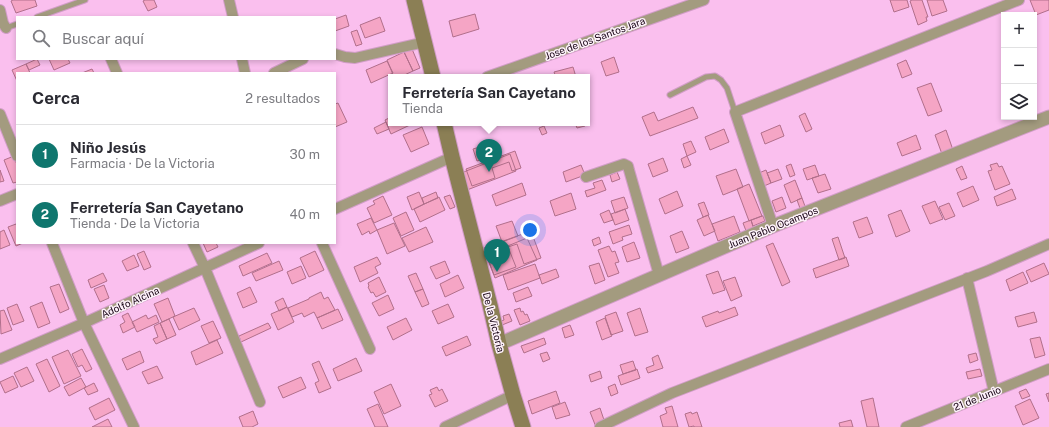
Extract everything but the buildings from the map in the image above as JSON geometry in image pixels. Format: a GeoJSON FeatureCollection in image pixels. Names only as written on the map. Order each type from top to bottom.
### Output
{"type":"FeatureCollection","features":[{"type":"Feature","properties":{"kind":"main road"},"geometry":{"type":"LineString","coordinates":[[414,0],[432,74]]}},
{"type":"Feature","properties":{"kind":"main road","name":"De la Victoria"},"geometry":{"type":"LineString","coordinates":[[445,126],[499,344],[523,427]]}},
{"type":"Feature","properties":{"kind":"street"},"geometry":{"type":"LineString","coordinates":[[229,0],[233,16]]}},
{"type":"Feature","properties":{"kind":"street","name":"Jose de los Santos Jara"},"geometry":{"type":"LineString","coordinates":[[495,74],[704,0]]}},
{"type":"Feature","properties":{"kind":"street"},"geometry":{"type":"LineString","coordinates":[[773,226],[735,112],[1016,1]]}},
{"type":"Feature","properties":{"kind":"street"},"geometry":{"type":"LineString","coordinates":[[0,10],[3,23],[6,28]]}},
{"type":"Feature","properties":{"kind":"street"},"geometry":{"type":"LineString","coordinates":[[336,54],[355,58],[425,42]]}},
{"type":"Feature","properties":{"kind":"street"},"geometry":{"type":"LineString","coordinates":[[111,60],[117,72]]}},
{"type":"Feature","properties":{"kind":"street"},"geometry":{"type":"LineString","coordinates":[[242,60],[246,72]]}},
{"type":"Feature","properties":{"kind":"street"},"geometry":{"type":"LineString","coordinates":[[276,72],[301,60]]}},
{"type":"Feature","properties":{"kind":"street"},"geometry":{"type":"LineString","coordinates":[[0,114],[16,154]]}},
{"type":"Feature","properties":{"kind":"street","name":"Juan Pablo Ocampos"},"geometry":{"type":"LineString","coordinates":[[499,344],[773,226],[1049,117]]}},
{"type":"Feature","properties":{"kind":"street"},"geometry":{"type":"LineString","coordinates":[[336,209],[452,157]]}},
{"type":"Feature","properties":{"kind":"street"},"geometry":{"type":"LineString","coordinates":[[586,177],[624,164],[628,166],[659,275]]}},
{"type":"Feature","properties":{"kind":"street"},"geometry":{"type":"LineString","coordinates":[[0,201],[16,194]]}},
{"type":"Feature","properties":{"kind":"street"},"geometry":{"type":"LineString","coordinates":[[52,244],[84,323],[134,427]]}},
{"type":"Feature","properties":{"kind":"street"},"geometry":{"type":"LineString","coordinates":[[194,244],[260,402]]}},
{"type":"Feature","properties":{"kind":"street","name":"Adolfo Alcina"},"geometry":{"type":"LineString","coordinates":[[0,359],[84,323],[257,244]]}},
{"type":"Feature","properties":{"kind":"street"},"geometry":{"type":"LineString","coordinates":[[322,244],[370,350]]}},
{"type":"Feature","properties":{"kind":"street"},"geometry":{"type":"LineString","coordinates":[[600,427],[672,393],[967,278],[1049,244]]}},
{"type":"Feature","properties":{"kind":"street"},"geometry":{"type":"LineString","coordinates":[[967,278],[994,392]]}},
{"type":"Feature","properties":{"kind":"street","name":"21 de Junio"},"geometry":{"type":"LineString","coordinates":[[906,427],[1049,369]]}},
{"type":"Feature","properties":{"kind":"street"},"geometry":{"type":"LineString","coordinates":[[444,427],[513,395]]}},
{"type":"Feature","properties":{"kind":"lane"},"geometry":{"type":"LineString","coordinates":[[40,16],[85,0]]}},
{"type":"Feature","properties":{"kind":"lane"},"geometry":{"type":"LineString","coordinates":[[6,28],[16,24]]}},
{"type":"Feature","properties":{"kind":"lane"},"geometry":{"type":"LineString","coordinates":[[670,94],[706,77],[716,76],[722,80],[727,88],[735,112]]}},
{"type":"Feature","properties":{"kind":"place","name":"Ferretería San Cayetano"},"geometry":{"type":"Point","coordinates":[489,172]}},
{"type":"Feature","properties":{"kind":"place","name":"Niño Jesús"},"geometry":{"type":"Point","coordinates":[497,272]}}]}
